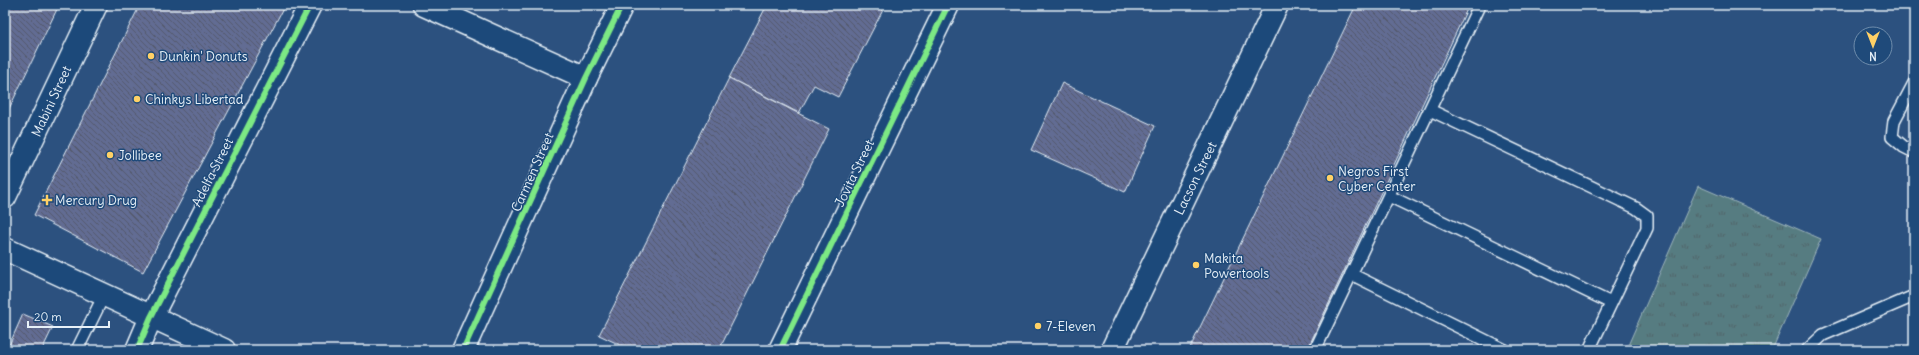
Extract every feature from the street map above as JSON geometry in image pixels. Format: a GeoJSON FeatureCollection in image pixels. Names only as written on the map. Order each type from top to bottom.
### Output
{"type":"FeatureCollection","features":[{"type":"Feature","properties":{"kind":"street","name":"Mabini Street"},"geometry":{"type":"LineString","coordinates":[[5,197],[96,5]]}},
{"type":"Feature","properties":{"kind":"street","name":"Adelfa Street"},"geometry":{"type":"LineString","coordinates":[[137,350],[151,317],[310,5]]}},
{"type":"Feature","properties":{"kind":"street"},"geometry":{"type":"LineString","coordinates":[[424,5],[586,78]]}},
{"type":"Feature","properties":{"kind":"street","name":"Carmen Street"},"geometry":{"type":"LineString","coordinates":[[463,350],[586,78],[622,5]]}},
{"type":"Feature","properties":{"kind":"street","name":"Jovita Street"},"geometry":{"type":"LineString","coordinates":[[780,350],[948,5]]}},
{"type":"Feature","properties":{"kind":"street","name":"Lacson Street"},"geometry":{"type":"LineString","coordinates":[[1112,350],[1277,5]]}},
{"type":"Feature","properties":{"kind":"street"},"geometry":{"type":"LineString","coordinates":[[5,249],[224,350]]}},
{"type":"Feature","properties":{"kind":"lane"},"geometry":{"type":"LineString","coordinates":[[1315,350],[1478,8]]}},
{"type":"Feature","properties":{"kind":"lane"},"geometry":{"type":"LineString","coordinates":[[1914,83],[1894,121],[1892,137],[1904,147],[1914,152]]}},
{"type":"Feature","properties":{"kind":"lane"},"geometry":{"type":"LineString","coordinates":[[1430,110],[1636,208],[1647,216],[1647,228],[1589,350]]}},
{"type":"Feature","properties":{"kind":"lane"},"geometry":{"type":"LineString","coordinates":[[1389,196],[1611,303]]}},
{"type":"Feature","properties":{"kind":"lane"},"geometry":{"type":"LineString","coordinates":[[1351,274],[1505,350]]}},
{"type":"Feature","properties":{"kind":"lane"},"geometry":{"type":"LineString","coordinates":[[77,350],[104,295]]}},
{"type":"Feature","properties":{"kind":"lane"},"geometry":{"type":"LineString","coordinates":[[1807,350],[1823,334],[1914,296]]}},
{"type":"Feature","properties":{"kind":"green space"},"geometry":{"type":"Polygon","coordinates":[[[1698,186],[1821,239],[1772,350],[1626,350],[1698,186]]]}},
{"type":"Feature","properties":{"kind":"building"},"geometry":{"type":"Polygon","coordinates":[[[5,5],[59,5],[5,117],[5,5]]]}},
{"type":"Feature","properties":{"kind":"building"},"geometry":{"type":"Polygon","coordinates":[[[140,5],[285,5],[143,272],[34,215],[140,5]]]}},
{"type":"Feature","properties":{"kind":"building"},"geometry":{"type":"Polygon","coordinates":[[[767,5],[878,5],[884,8],[838,97],[814,85],[799,113],[729,78],[767,5]]]}},
{"type":"Feature","properties":{"kind":"building","name":"Negros First Cyber Center"},"geometry":{"type":"Polygon","coordinates":[[[1356,5],[1469,5],[1307,350],[1189,350],[1356,5]]]}},
{"type":"Feature","properties":{"kind":"building"},"geometry":{"type":"Polygon","coordinates":[[[729,78],[829,129],[719,350],[631,350],[599,335],[729,78]]]}},
{"type":"Feature","properties":{"kind":"building"},"geometry":{"type":"Polygon","coordinates":[[[1062,83],[1155,126],[1125,192],[1031,150],[1062,83]]]}},
{"type":"Feature","properties":{"kind":"building"},"geometry":{"type":"Polygon","coordinates":[[[23,314],[53,327],[42,350],[7,350],[23,314]]]}},
{"type":"Feature","properties":{"kind":"cycle path"},"geometry":{"type":"LineString","coordinates":[[137,350],[151,317],[310,5]]}},
{"type":"Feature","properties":{"kind":"cycle path"},"geometry":{"type":"LineString","coordinates":[[463,350],[586,78],[622,5]]}},
{"type":"Feature","properties":{"kind":"cycle path"},"geometry":{"type":"LineString","coordinates":[[780,350],[948,5]]}},
{"type":"Feature","properties":{"kind":"place","name":"Dunkin' Donuts"},"geometry":{"type":"Point","coordinates":[151,56]}},
{"type":"Feature","properties":{"kind":"place","name":"Chinkys Libertad"},"geometry":{"type":"Point","coordinates":[137,99]}},
{"type":"Feature","properties":{"kind":"place","name":"Jollibee"},"geometry":{"type":"Point","coordinates":[110,155]}},
{"type":"Feature","properties":{"kind":"place","name":"Negros First Cyber Center"},"geometry":{"type":"Point","coordinates":[1330,178]}},
{"type":"Feature","properties":{"kind":"place","name":"Mercury Drug"},"geometry":{"type":"Point","coordinates":[47,200]}},
{"type":"Feature","properties":{"kind":"place","name":"Makita Powertools"},"geometry":{"type":"Point","coordinates":[1196,265]}},
{"type":"Feature","properties":{"kind":"place","name":"7-Eleven"},"geometry":{"type":"Point","coordinates":[1038,326]}}]}
